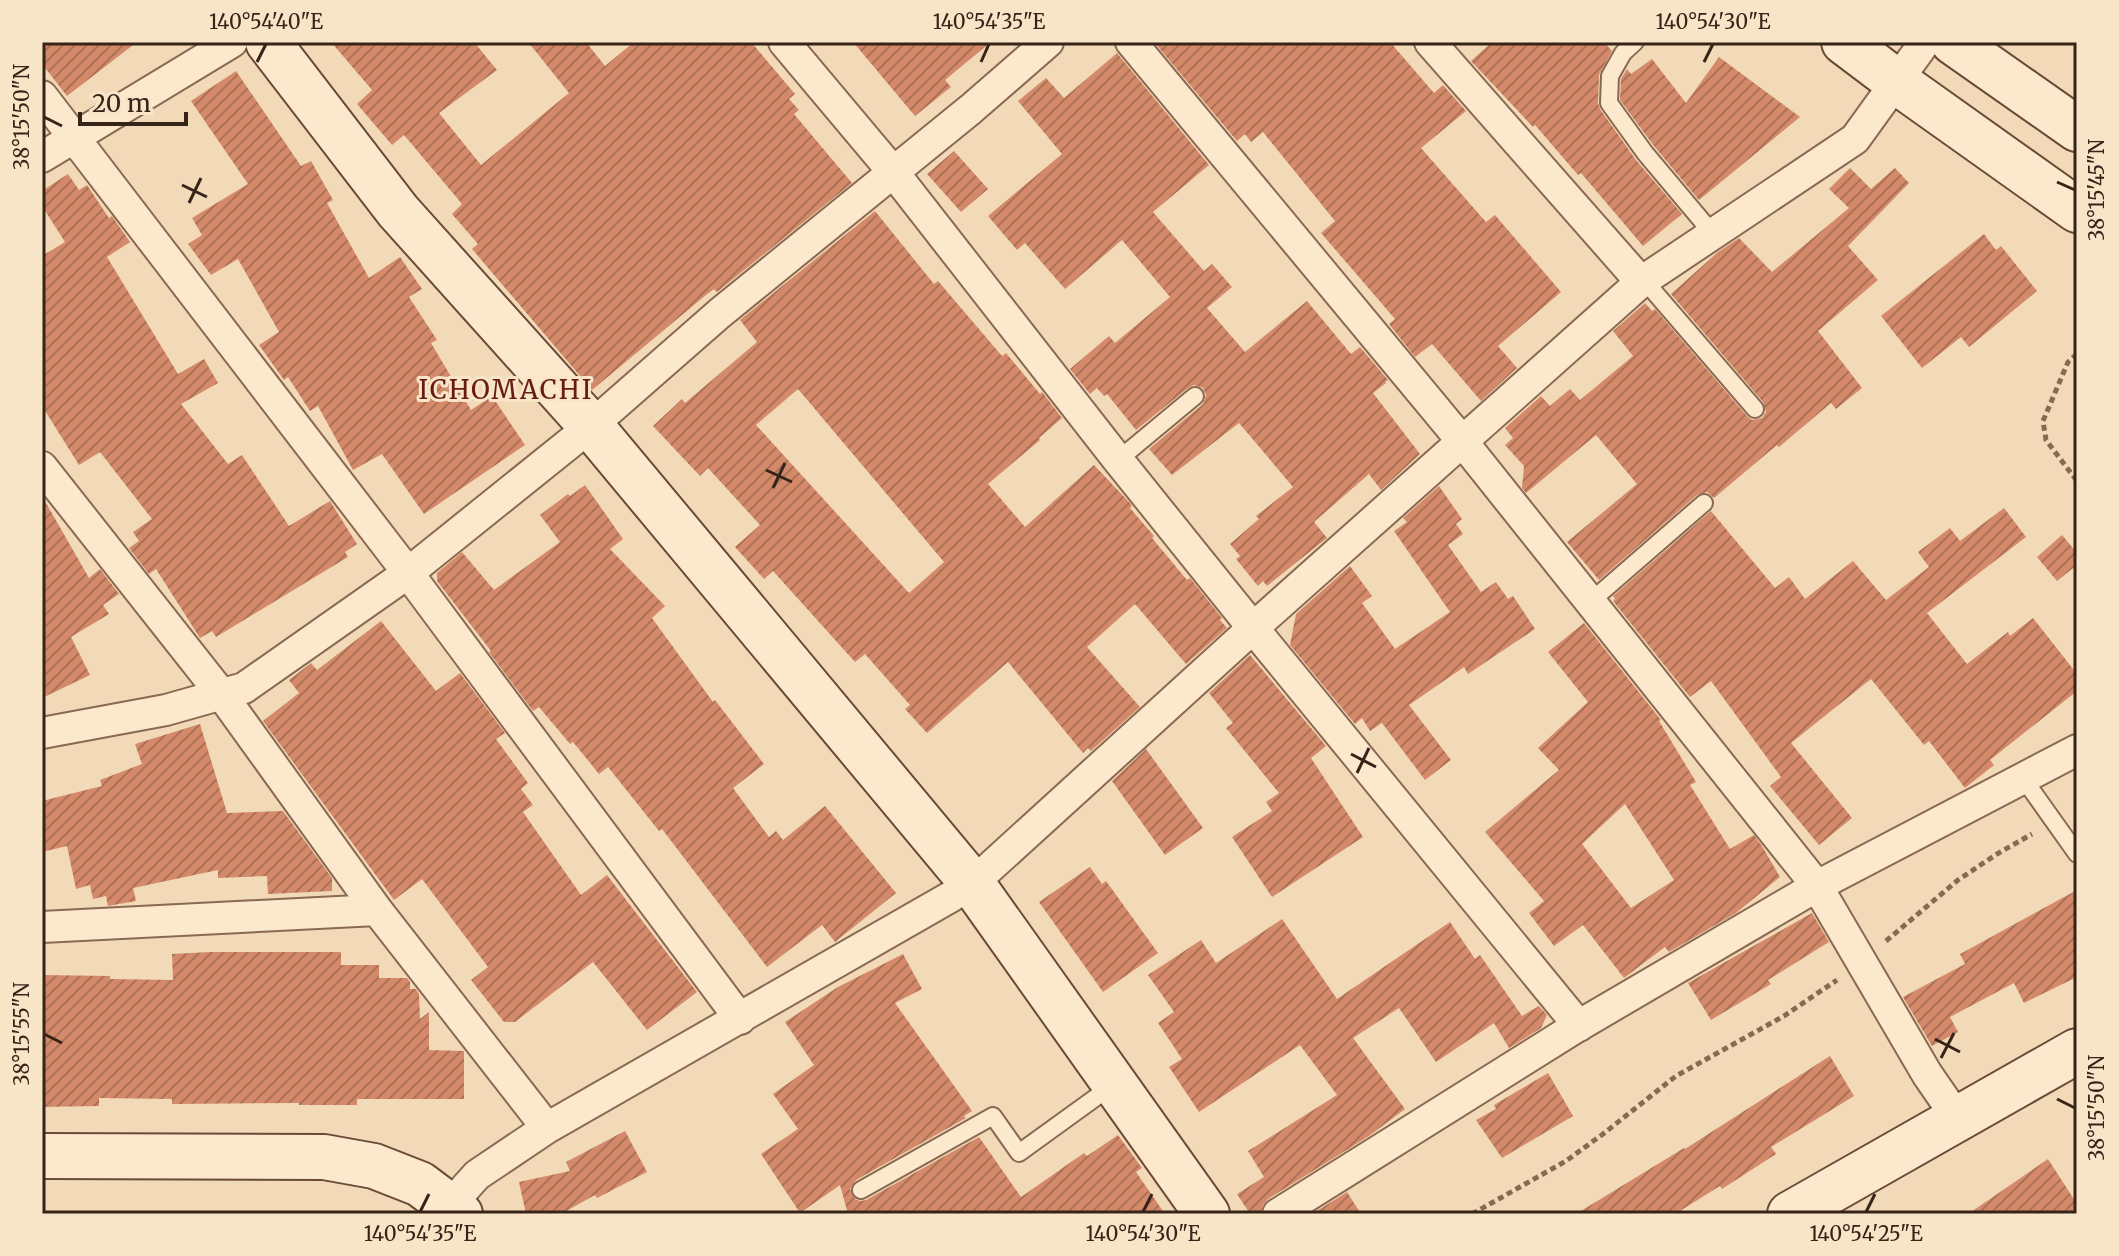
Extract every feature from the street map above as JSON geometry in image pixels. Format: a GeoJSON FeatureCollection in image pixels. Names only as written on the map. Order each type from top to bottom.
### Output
{"type":"FeatureCollection","features":[{"type":"Feature","properties":{"kind":"street"},"geometry":{"type":"LineString","coordinates":[[42,157],[232,42]]}},
{"type":"Feature","properties":{"kind":"street"},"geometry":{"type":"LineString","coordinates":[[268,42],[398,211],[591,426],[971,882],[1207,1214]]}},
{"type":"Feature","properties":{"kind":"street"},"geometry":{"type":"LineString","coordinates":[[784,42],[894,173],[1253,628],[1579,1026]]}},
{"type":"Feature","properties":{"kind":"street"},"geometry":{"type":"LineString","coordinates":[[42,733],[166,710],[244,688],[408,573],[591,426],[720,313],[894,173],[1048,42]]}},
{"type":"Feature","properties":{"kind":"street"},"geometry":{"type":"LineString","coordinates":[[1131,42],[1462,441],[1817,886],[1927,1074],[1958,1119]]}},
{"type":"Feature","properties":{"kind":"street"},"geometry":{"type":"LineString","coordinates":[[1430,42],[1642,281]]}},
{"type":"Feature","properties":{"kind":"street"},"geometry":{"type":"LineString","coordinates":[[1844,42],[2077,210]]}},
{"type":"Feature","properties":{"kind":"street"},"geometry":{"type":"LineString","coordinates":[[42,1156],[324,1157],[374,1166],[420,1184],[455,1210],[477,1175],[547,1128],[952,896],[998,861],[1253,628],[1642,281],[1855,139],[1925,42]]}},
{"type":"Feature","properties":{"kind":"street"},"geometry":{"type":"LineString","coordinates":[[1953,42],[2077,129]]}},
{"type":"Feature","properties":{"kind":"street"},"geometry":{"type":"LineString","coordinates":[[42,96],[408,573],[740,1019]]}},
{"type":"Feature","properties":{"kind":"street"},"geometry":{"type":"LineString","coordinates":[[42,467],[222,695],[377,910],[547,1128]]}},
{"type":"Feature","properties":{"kind":"street"},"geometry":{"type":"LineString","coordinates":[[1278,1214],[1579,1026],[1817,886],[2077,750]]}},
{"type":"Feature","properties":{"kind":"street"},"geometry":{"type":"LineString","coordinates":[[42,927],[377,910]]}},
{"type":"Feature","properties":{"kind":"street"},"geometry":{"type":"LineString","coordinates":[[1790,1214],[2077,1051]]}},
{"type":"Feature","properties":{"kind":"lane"},"geometry":{"type":"LineString","coordinates":[[1635,42],[1623,53],[1610,76],[1609,103],[1645,153],[1713,234]]}},
{"type":"Feature","properties":{"kind":"lane"},"geometry":{"type":"LineString","coordinates":[[1642,281],[1755,409]]}},
{"type":"Feature","properties":{"kind":"lane"},"geometry":{"type":"LineString","coordinates":[[1118,460],[1195,396]]}},
{"type":"Feature","properties":{"kind":"lane"},"geometry":{"type":"LineString","coordinates":[[1590,602],[1704,503]]}},
{"type":"Feature","properties":{"kind":"lane"},"geometry":{"type":"LineString","coordinates":[[2023,778],[2077,854]]}},
{"type":"Feature","properties":{"kind":"lane"},"geometry":{"type":"LineString","coordinates":[[861,1190],[993,1116],[1019,1153],[1114,1084]]}},
{"type":"Feature","properties":{"kind":"path"},"geometry":{"type":"LineString","coordinates":[[2077,354],[2068,362],[2043,421],[2046,440],[2077,481]]}},
{"type":"Feature","properties":{"kind":"path"},"geometry":{"type":"LineString","coordinates":[[1875,950],[1958,880],[2019,841]]}},
{"type":"Feature","properties":{"kind":"path"},"geometry":{"type":"LineString","coordinates":[[1472,1214],[1566,1161],[1676,1076],[1784,1016],[1847,973]]}},
{"type":"Feature","properties":{"kind":"building"},"geometry":{"type":"Polygon","coordinates":[[[42,42],[137,42],[67,96],[42,64],[42,42]]]}},
{"type":"Feature","properties":{"kind":"building"},"geometry":{"type":"Polygon","coordinates":[[[331,42],[474,42],[497,70],[439,113],[481,165],[569,93],[528,42],[586,42],[605,66],[634,42],[751,42],[795,94],[789,99],[799,110],[794,114],[852,183],[717,292],[714,289],[706,295],[592,390],[472,249],[478,244],[452,214],[462,204],[404,135],[392,145],[357,104],[372,90],[331,42]]]}},
{"type":"Feature","properties":{"kind":"building"},"geometry":{"type":"Polygon","coordinates":[[[853,42],[991,42],[945,80],[951,87],[915,116],[853,42]]]}},
{"type":"Feature","properties":{"kind":"building"},"geometry":{"type":"Polygon","coordinates":[[[1154,42],[1390,42],[1434,93],[1443,85],[1466,111],[1421,148],[1486,222],[1495,215],[1561,292],[1498,346],[1517,368],[1481,401],[1432,344],[1415,357],[1389,324],[1395,319],[1321,233],[1335,221],[1263,132],[1251,142],[1245,134],[1237,141],[1154,42]]]}},
{"type":"Feature","properties":{"kind":"building"},"geometry":{"type":"Polygon","coordinates":[[[1492,42],[1604,42],[1612,51],[1599,75],[1600,109],[1636,160],[1682,214],[1643,246],[1581,173],[1578,175],[1535,125],[1533,127],[1471,61],[1492,42]]]}},
{"type":"Feature","properties":{"kind":"building"},"geometry":{"type":"Polygon","coordinates":[[[1117,53],[1209,165],[1153,212],[1204,271],[1212,264],[1232,287],[1207,308],[1245,352],[1307,301],[1351,354],[1360,347],[1388,380],[1373,393],[1420,454],[1381,490],[1369,474],[1314,522],[1327,538],[1267,586],[1263,581],[1258,586],[1236,559],[1240,556],[1230,544],[1259,519],[1256,516],[1293,487],[1239,423],[1172,475],[1149,449],[1203,404],[1206,395],[1203,388],[1194,385],[1188,388],[1136,430],[1107,394],[1104,396],[1097,388],[1090,394],[1070,369],[1109,336],[1115,343],[1170,297],[1122,240],[1065,289],[1025,243],[1017,250],[988,216],[1062,154],[1018,101],[1046,78],[1064,98],[1117,53]]]}},
{"type":"Feature","properties":{"kind":"building"},"geometry":{"type":"Polygon","coordinates":[[[1719,57],[1800,117],[1699,200],[1620,100],[1621,79],[1627,69],[1631,74],[1652,59],[1686,103],[1719,57]]]}},
{"type":"Feature","properties":{"kind":"building"},"geometry":{"type":"Polygon","coordinates":[[[236,71],[301,166],[311,161],[333,200],[327,203],[369,278],[400,257],[422,289],[409,297],[437,340],[431,343],[471,410],[492,396],[525,445],[424,514],[382,454],[353,470],[318,406],[310,411],[288,377],[284,380],[259,345],[279,332],[238,259],[211,275],[188,244],[202,235],[192,218],[248,184],[191,101],[236,71]]]}},
{"type":"Feature","properties":{"kind":"building"},"geometry":{"type":"Polygon","coordinates":[[[954,151],[988,189],[961,212],[927,174],[954,151]]]}},
{"type":"Feature","properties":{"kind":"building"},"geometry":{"type":"Polygon","coordinates":[[[1850,168],[1871,189],[1895,168],[1909,183],[1848,246],[1878,280],[1818,331],[1862,388],[1836,409],[1831,403],[1714,498],[1707,492],[1697,495],[1599,580],[1567,542],[1637,484],[1596,435],[1526,493],[1522,488],[1524,466],[1505,445],[1513,438],[1505,428],[1541,396],[1550,406],[1570,389],[1580,400],[1633,356],[1613,331],[1645,303],[1652,311],[1655,309],[1747,416],[1752,420],[1762,418],[1766,412],[1763,402],[1671,294],[1718,252],[1739,238],[1772,272],[1849,208],[1829,189],[1850,168]]]}},
{"type":"Feature","properties":{"kind":"building"},"geometry":{"type":"Polygon","coordinates":[[[68,174],[79,190],[87,185],[130,242],[107,257],[178,374],[204,359],[218,383],[181,404],[228,464],[242,455],[289,526],[330,501],[357,544],[345,552],[348,557],[216,637],[212,631],[200,638],[156,569],[149,574],[129,548],[139,541],[133,532],[152,519],[100,452],[79,465],[42,406],[42,256],[65,242],[42,206],[42,191],[68,174]]]}},
{"type":"Feature","properties":{"kind":"building"},"geometry":{"type":"Polygon","coordinates":[[[875,211],[934,284],[938,281],[1002,356],[1006,353],[1062,418],[988,484],[1025,527],[1094,465],[1129,502],[1130,508],[1154,536],[1152,538],[1187,580],[1190,578],[1227,628],[1186,664],[1135,604],[1087,647],[1140,707],[1091,751],[1088,748],[1083,753],[1008,662],[927,733],[905,709],[910,705],[865,654],[855,662],[773,571],[764,579],[735,547],[760,525],[708,468],[700,476],[653,426],[682,399],[685,403],[757,342],[740,320],[875,211]],[[798,389],[756,425],[909,593],[944,562],[798,389]]]}},
{"type":"Feature","properties":{"kind":"building"},"geometry":{"type":"Polygon","coordinates":[[[1984,234],[1996,250],[2001,246],[2037,291],[1969,347],[1961,337],[1922,368],[1881,316],[1984,234]]]}},
{"type":"Feature","properties":{"kind":"building"},"geometry":{"type":"Polygon","coordinates":[[[585,485],[623,539],[610,549],[665,606],[652,618],[713,702],[715,700],[764,764],[733,788],[769,837],[776,831],[783,840],[825,806],[896,893],[835,942],[822,925],[767,967],[662,829],[659,831],[608,767],[599,774],[539,707],[533,711],[437,581],[437,573],[462,552],[494,590],[560,542],[540,515],[585,485]]]}},
{"type":"Feature","properties":{"kind":"building"},"geometry":{"type":"Polygon","coordinates":[[[1439,486],[1462,519],[1456,524],[1463,534],[1448,545],[1481,592],[1496,582],[1508,599],[1513,596],[1535,629],[1468,674],[1464,667],[1409,705],[1451,760],[1425,780],[1382,723],[1370,731],[1362,718],[1355,724],[1290,645],[1296,614],[1350,566],[1372,596],[1362,603],[1395,649],[1450,612],[1394,531],[1407,522],[1403,518],[1439,486]]]}},
{"type":"Feature","properties":{"kind":"building"},"geometry":{"type":"Polygon","coordinates":[[[42,496],[89,578],[100,569],[119,594],[103,605],[109,614],[71,637],[90,675],[42,698],[42,496]]]}},
{"type":"Feature","properties":{"kind":"building"},"geometry":{"type":"Polygon","coordinates":[[[2004,508],[2026,537],[1927,613],[1967,664],[2008,632],[2010,636],[2033,618],[2077,674],[2077,691],[1990,760],[1994,765],[1965,788],[1929,741],[1924,745],[1871,679],[1791,743],[1852,818],[1819,845],[1770,786],[1781,777],[1711,681],[1690,697],[1613,601],[1613,596],[1711,511],[1775,588],[1789,577],[1805,599],[1853,561],[1886,600],[1929,567],[1918,552],[1950,528],[1960,541],[2004,508]]]}},
{"type":"Feature","properties":{"kind":"building"},"geometry":{"type":"Polygon","coordinates":[[[2062,535],[2077,553],[2077,565],[2057,581],[2037,557],[2062,535]]]}},
{"type":"Feature","properties":{"kind":"building"},"geometry":{"type":"Polygon","coordinates":[[[381,621],[436,691],[460,673],[505,733],[496,739],[528,783],[521,789],[533,805],[523,812],[581,895],[607,875],[697,992],[647,1030],[593,962],[515,1022],[504,1022],[471,980],[488,967],[422,879],[394,900],[263,721],[299,693],[289,680],[311,663],[317,670],[381,621]]]}},
{"type":"Feature","properties":{"kind":"building"},"geometry":{"type":"Polygon","coordinates":[[[1584,623],[1661,720],[1696,782],[1690,785],[1730,849],[1754,835],[1780,877],[1736,913],[1669,952],[1665,947],[1624,978],[1583,925],[1554,946],[1529,913],[1544,901],[1485,832],[1559,770],[1538,748],[1588,702],[1548,652],[1584,623]],[[1625,804],[1582,844],[1631,908],[1674,880],[1625,804]]]}},
{"type":"Feature","properties":{"kind":"building"},"geometry":{"type":"Polygon","coordinates":[[[1250,655],[1326,746],[1311,758],[1363,837],[1272,897],[1232,837],[1272,811],[1266,802],[1279,793],[1226,728],[1233,723],[1209,693],[1250,655]]]}},
{"type":"Feature","properties":{"kind":"building"},"geometry":{"type":"Polygon","coordinates":[[[200,724],[227,813],[283,811],[332,878],[332,891],[268,894],[267,876],[218,878],[218,870],[133,888],[136,901],[108,906],[106,896],[93,899],[90,885],[76,889],[67,846],[42,852],[42,801],[102,786],[100,780],[142,764],[135,744],[200,724]]]}},
{"type":"Feature","properties":{"kind":"building"},"geometry":{"type":"Polygon","coordinates":[[[1146,749],[1203,828],[1165,855],[1112,781],[1146,749]]]}},
{"type":"Feature","properties":{"kind":"building"},"geometry":{"type":"Polygon","coordinates":[[[1090,867],[1102,884],[1106,881],[1158,953],[1103,992],[1039,902],[1090,867]]]}},
{"type":"Feature","properties":{"kind":"building"},"geometry":{"type":"Polygon","coordinates":[[[2077,890],[2077,977],[2024,1003],[2014,983],[1950,1017],[1958,1032],[1932,1046],[1903,997],[1965,964],[1960,954],[2077,890]]]}},
{"type":"Feature","properties":{"kind":"building"},"geometry":{"type":"Polygon","coordinates":[[[1812,913],[1829,942],[1768,980],[1771,984],[1711,1020],[1688,983],[1812,913]]]}},
{"type":"Feature","properties":{"kind":"building"},"geometry":{"type":"Polygon","coordinates":[[[1282,919],[1337,999],[1450,922],[1475,959],[1480,955],[1522,1016],[1539,1006],[1547,1015],[1541,1028],[1509,1048],[1494,1023],[1436,1062],[1399,1008],[1353,1038],[1405,1109],[1369,1136],[1268,1199],[1260,1214],[1250,1214],[1237,1194],[1264,1177],[1248,1151],[1337,1095],[1300,1045],[1199,1112],[1169,1067],[1182,1059],[1158,1023],[1174,1012],[1148,975],[1201,940],[1216,963],[1282,919]]]}},
{"type":"Feature","properties":{"kind":"building"},"geometry":{"type":"Polygon","coordinates":[[[341,952],[341,965],[379,965],[379,978],[407,978],[410,989],[416,989],[419,994],[420,1019],[429,1012],[429,1050],[464,1051],[464,1099],[357,1099],[357,1105],[299,1105],[172,1104],[172,1099],[99,1098],[99,1106],[42,1107],[42,975],[173,980],[172,954],[341,952]]]}},
{"type":"Feature","properties":{"kind":"building"},"geometry":{"type":"Polygon","coordinates":[[[903,954],[922,989],[895,1003],[972,1111],[964,1116],[966,1118],[856,1180],[850,1189],[855,1199],[866,1200],[979,1137],[1021,1197],[1084,1153],[1087,1156],[1118,1135],[1142,1168],[1136,1172],[1165,1214],[848,1214],[840,1185],[800,1213],[761,1154],[798,1129],[773,1094],[814,1065],[785,1022],[838,987],[903,954]]]}},
{"type":"Feature","properties":{"kind":"building"},"geometry":{"type":"Polygon","coordinates":[[[1830,1056],[1854,1096],[1771,1147],[1776,1154],[1722,1189],[1720,1186],[1675,1214],[1576,1214],[1685,1149],[1830,1056]]]}},
{"type":"Feature","properties":{"kind":"building"},"geometry":{"type":"Polygon","coordinates":[[[1548,1073],[1573,1116],[1502,1158],[1476,1120],[1496,1109],[1494,1105],[1548,1073]]]}},
{"type":"Feature","properties":{"kind":"building"},"geometry":{"type":"Polygon","coordinates":[[[625,1131],[647,1172],[561,1214],[526,1214],[519,1182],[570,1171],[566,1162],[625,1131]]]}},
{"type":"Feature","properties":{"kind":"building"},"geometry":{"type":"Polygon","coordinates":[[[2048,1159],[2077,1204],[2077,1214],[1968,1214],[2048,1159]]]}},
{"type":"Feature","properties":{"kind":"building"},"geometry":{"type":"Polygon","coordinates":[[[1347,1192],[1361,1214],[1312,1214],[1347,1192]]]}},
{"type":"Feature","properties":{"kind":"district","name":"ICHOMACHI"},"geometry":{"type":"Point","coordinates":[506,389]}}]}
